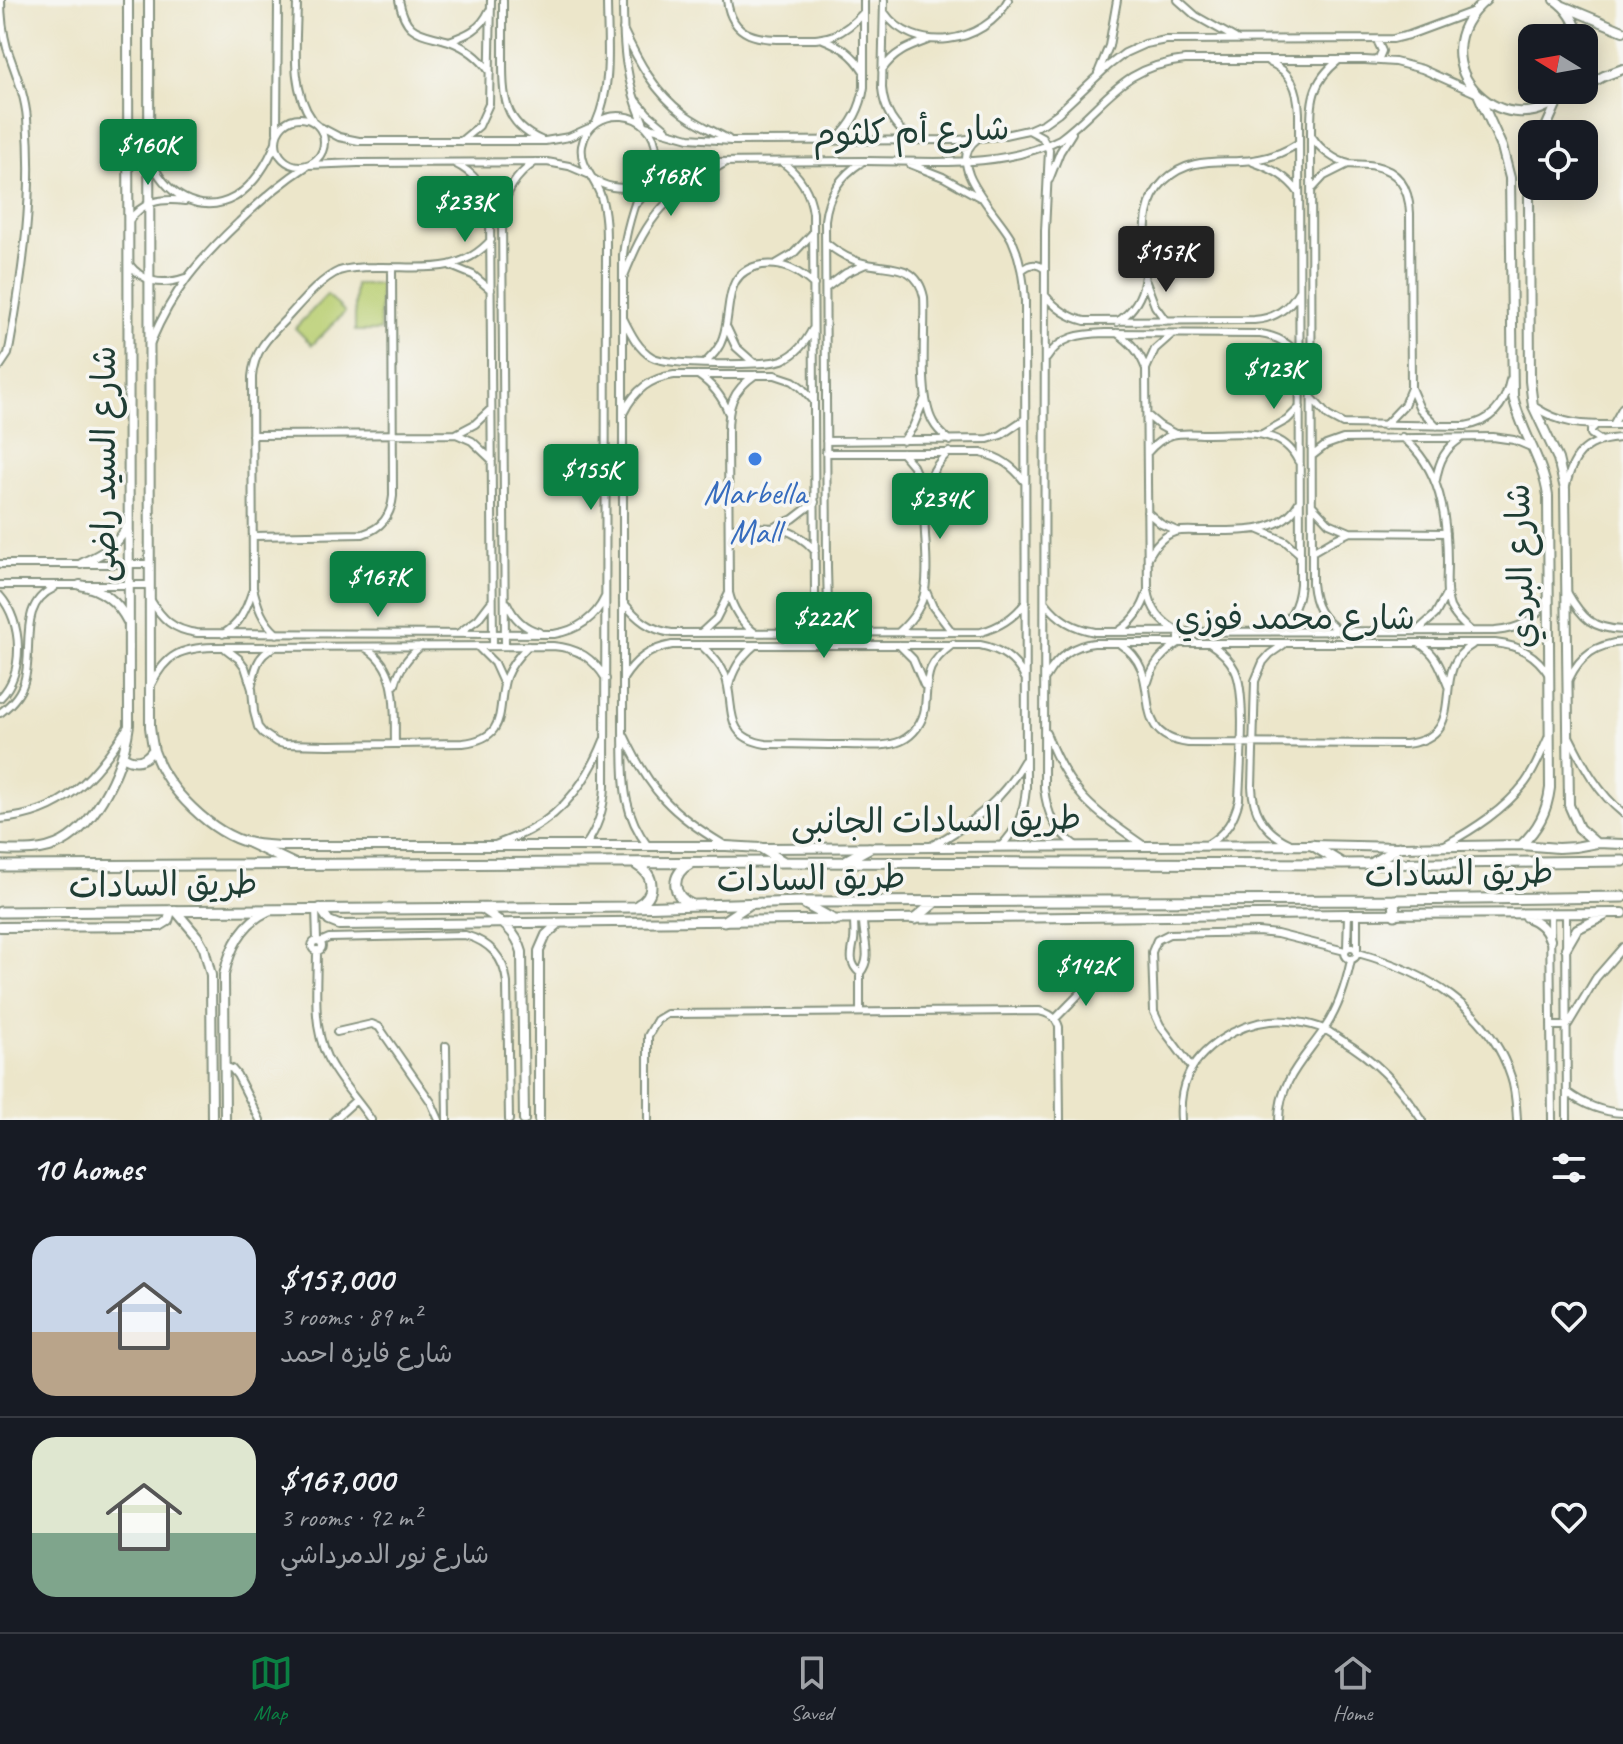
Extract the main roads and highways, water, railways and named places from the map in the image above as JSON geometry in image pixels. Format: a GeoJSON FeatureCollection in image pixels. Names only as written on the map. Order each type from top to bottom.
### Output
{"type":"FeatureCollection","features":[{"type":"Feature","properties":{"kind":"main road"},"geometry":{"type":"LineString","coordinates":[[250,843],[297,865]]}},
{"type":"Feature","properties":{"kind":"main road"},"geometry":{"type":"LineString","coordinates":[[1312,845],[1343,864]]}},
{"type":"Feature","properties":{"kind":"main road"},"geometry":{"type":"LineString","coordinates":[[1372,863],[1399,847]]}},
{"type":"Feature","properties":{"kind":"main road"},"geometry":{"type":"LineString","coordinates":[[761,848],[784,862]]}},
{"type":"Feature","properties":{"kind":"main road"},"geometry":{"type":"LineString","coordinates":[[844,862],[869,848]]}},
{"type":"Feature","properties":{"kind":"main road","name":"طريق السادات"},"geometry":{"type":"LineString","coordinates":[[0,866],[1623,861]]}},
{"type":"Feature","properties":{"kind":"main road"},"geometry":{"type":"LineString","coordinates":[[633,863],[646,870],[652,884],[647,899],[634,907]]}},
{"type":"Feature","properties":{"kind":"main road"},"geometry":{"type":"LineString","coordinates":[[691,863],[679,872],[676,886],[682,899],[694,905]]}},
{"type":"Feature","properties":{"kind":"main road","name":"طريق السادات"},"geometry":{"type":"LineString","coordinates":[[0,912],[634,907],[802,902],[1623,897]]}},
{"type":"Feature","properties":{"kind":"main road"},"geometry":{"type":"LineString","coordinates":[[1394,900],[1395,915]]}},
{"type":"Feature","properties":{"kind":"main road"},"geometry":{"type":"LineString","coordinates":[[802,902],[834,920]]}},
{"type":"Feature","properties":{"kind":"main road"},"geometry":{"type":"LineString","coordinates":[[724,921],[750,903]]}},
{"type":"Feature","properties":{"kind":"main road"},"geometry":{"type":"LineString","coordinates":[[915,919],[935,903]]}},
{"type":"Feature","properties":{"kind":"place","name":"Marbella Mall"},"geometry":{"type":"Point","coordinates":[755,459]}}]}
